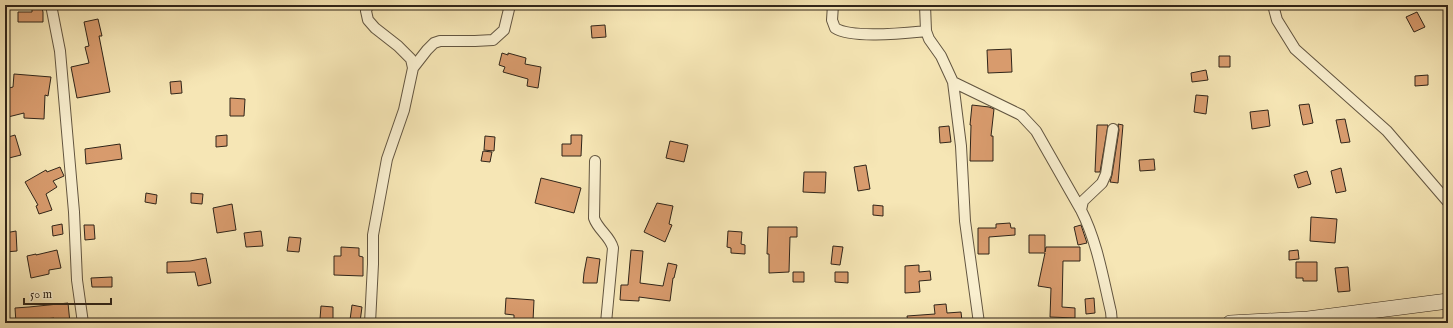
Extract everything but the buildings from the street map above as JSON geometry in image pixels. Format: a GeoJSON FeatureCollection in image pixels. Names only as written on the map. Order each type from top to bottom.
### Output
{"type":"FeatureCollection","features":[{"type":"Feature","properties":{"kind":"main road"},"geometry":{"type":"LineString","coordinates":[[1230,323],[1308,319],[1448,301]]}},
{"type":"Feature","properties":{"kind":"street"},"geometry":{"type":"LineString","coordinates":[[51,5],[60,51],[74,212],[77,280],[83,323]]}},
{"type":"Feature","properties":{"kind":"street"},"geometry":{"type":"LineString","coordinates":[[368,5],[366,11],[368,20],[375,28],[398,46],[411,59],[413,68],[404,110],[387,159],[373,235],[370,323]]}},
{"type":"Feature","properties":{"kind":"street"},"geometry":{"type":"LineString","coordinates":[[413,68],[434,43],[440,41],[475,42],[493,40],[504,30],[510,5]]}},
{"type":"Feature","properties":{"kind":"street"},"geometry":{"type":"LineString","coordinates":[[833,5],[832,20],[835,28],[845,33],[877,34],[926,32]]}},
{"type":"Feature","properties":{"kind":"street"},"geometry":{"type":"LineString","coordinates":[[925,5],[926,32],[928,39],[941,56],[953,82],[961,146],[965,221],[979,323]]}},
{"type":"Feature","properties":{"kind":"street"},"geometry":{"type":"LineString","coordinates":[[1274,5],[1277,20],[1295,50],[1387,131],[1448,202]]}},
{"type":"Feature","properties":{"kind":"street"},"geometry":{"type":"LineString","coordinates":[[953,82],[1021,115],[1036,131],[1086,221],[1093,240],[1111,312],[1112,323]]}},
{"type":"Feature","properties":{"kind":"street"},"geometry":{"type":"LineString","coordinates":[[1081,210],[1083,201],[1102,183],[1106,174],[1113,129]]}},
{"type":"Feature","properties":{"kind":"street"},"geometry":{"type":"LineString","coordinates":[[595,161],[594,218],[597,226],[612,242],[613,248],[606,323]]}}]}
